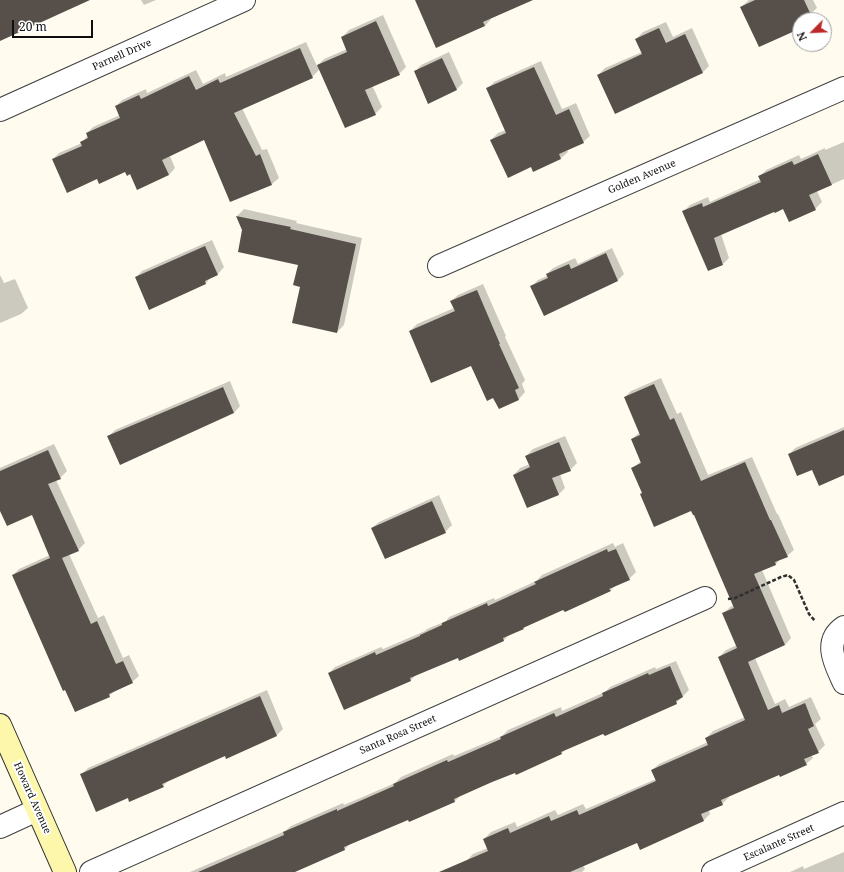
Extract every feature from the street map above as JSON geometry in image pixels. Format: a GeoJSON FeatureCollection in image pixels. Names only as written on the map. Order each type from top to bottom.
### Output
{"type":"FeatureCollection","features":[{"type":"Feature","properties":{"kind":"street","name":"Parnell Drive"},"geometry":{"type":"LineString","coordinates":[[0,110],[244,0]]}},
{"type":"Feature","properties":{"kind":"street","name":"Golden Avenue"},"geometry":{"type":"LineString","coordinates":[[439,266],[844,88]]}},
{"type":"Feature","properties":{"kind":"street","name":"Santa Rosa Street"},"geometry":{"type":"LineString","coordinates":[[91,872],[705,598]]}},
{"type":"Feature","properties":{"kind":"street"},"geometry":{"type":"LineString","coordinates":[[838,634],[833,656],[844,683]]}},
{"type":"Feature","properties":{"kind":"street","name":"Howard Avenue"},"geometry":{"type":"LineString","coordinates":[[0,725],[65,872]]}},
{"type":"Feature","properties":{"kind":"street"},"geometry":{"type":"LineString","coordinates":[[0,827],[37,810]]}},
{"type":"Feature","properties":{"kind":"street","name":"Escalante Street"},"geometry":{"type":"LineString","coordinates":[[713,872],[844,813]]}},
{"type":"Feature","properties":{"kind":"path"},"geometry":{"type":"LineString","coordinates":[[705,598],[735,598],[788,575],[794,580],[809,614],[838,634]]}},
{"type":"Feature","properties":{"kind":"building"},"geometry":{"type":"Polygon","coordinates":[[[0,0],[90,0],[0,41],[0,0]]]}},
{"type":"Feature","properties":{"kind":"building"},"geometry":{"type":"Polygon","coordinates":[[[415,0],[533,0],[483,22],[485,26],[436,48],[415,0]]]}},
{"type":"Feature","properties":{"kind":"building"},"geometry":{"type":"Polygon","coordinates":[[[755,0],[804,0],[810,12],[792,12],[792,32],[759,47],[740,7],[755,0]]]}},
{"type":"Feature","properties":{"kind":"building"},"geometry":{"type":"Polygon","coordinates":[[[376,21],[400,75],[365,90],[376,115],[345,128],[317,65],[347,52],[341,37],[376,21]]]}},
{"type":"Feature","properties":{"kind":"building"},"geometry":{"type":"Polygon","coordinates":[[[659,28],[666,43],[685,34],[703,73],[615,114],[597,75],[642,54],[635,39],[659,28]]]}},
{"type":"Feature","properties":{"kind":"building"},"geometry":{"type":"Polygon","coordinates":[[[300,48],[313,78],[234,113],[256,156],[260,154],[272,185],[230,202],[204,140],[162,160],[169,175],[137,190],[130,174],[127,176],[125,172],[99,184],[97,179],[67,193],[52,159],[82,146],[80,142],[88,138],[86,133],[120,118],[115,106],[139,95],[141,99],[189,76],[196,90],[218,79],[220,83],[300,48]]]}},
{"type":"Feature","properties":{"kind":"building"},"geometry":{"type":"Polygon","coordinates":[[[442,58],[457,90],[428,104],[414,71],[442,58]]]}},
{"type":"Feature","properties":{"kind":"building"},"geometry":{"type":"Polygon","coordinates":[[[534,67],[556,115],[569,109],[584,143],[559,154],[561,159],[533,172],[531,167],[508,178],[490,140],[506,133],[486,88],[534,67]]]}},
{"type":"Feature","properties":{"kind":"building"},"geometry":{"type":"Polygon","coordinates":[[[818,154],[832,185],[809,195],[816,210],[789,222],[783,209],[714,238],[723,265],[708,271],[682,211],[702,203],[703,207],[761,182],[758,176],[792,161],[794,165],[818,154]]]}},
{"type":"Feature","properties":{"kind":"building"},"geometry":{"type":"Polygon","coordinates":[[[236,216],[291,227],[290,229],[356,244],[337,333],[292,323],[300,287],[293,285],[298,265],[238,252],[242,230],[236,216]]]}},
{"type":"Feature","properties":{"kind":"building"},"geometry":{"type":"Polygon","coordinates":[[[205,246],[218,275],[205,281],[206,284],[149,310],[135,277],[205,246]]]}},
{"type":"Feature","properties":{"kind":"building"},"geometry":{"type":"Polygon","coordinates":[[[606,253],[618,281],[544,316],[530,286],[548,278],[546,274],[569,264],[571,269],[606,253]]]}},
{"type":"Feature","properties":{"kind":"building"},"geometry":{"type":"Polygon","coordinates":[[[477,290],[519,388],[515,390],[519,400],[499,409],[493,398],[487,401],[471,366],[431,383],[409,331],[455,311],[450,301],[477,290]]]}},
{"type":"Feature","properties":{"kind":"building"},"geometry":{"type":"Polygon","coordinates":[[[654,384],[670,420],[674,418],[701,481],[745,462],[788,557],[775,562],[776,565],[754,574],[785,645],[748,662],[768,710],[779,705],[782,713],[805,703],[814,726],[808,729],[819,753],[804,759],[807,765],[780,777],[779,775],[721,800],[723,805],[701,814],[704,821],[640,850],[637,843],[570,872],[439,872],[488,851],[483,839],[508,828],[510,833],[549,816],[551,821],[577,810],[579,815],[656,781],[651,770],[708,745],[705,738],[745,720],[718,657],[737,648],[722,613],[734,608],[694,515],[691,511],[654,527],[631,468],[641,463],[631,439],[640,435],[624,397],[654,384]]]}},
{"type":"Feature","properties":{"kind":"building"},"geometry":{"type":"Polygon","coordinates":[[[223,387],[234,413],[120,465],[107,436],[223,387]]]}},
{"type":"Feature","properties":{"kind":"building"},"geometry":{"type":"Polygon","coordinates":[[[844,430],[844,475],[819,486],[812,470],[797,476],[788,454],[844,430]]]}},
{"type":"Feature","properties":{"kind":"building"},"geometry":{"type":"Polygon","coordinates":[[[559,442],[571,471],[552,478],[559,495],[527,508],[513,475],[530,467],[525,456],[559,442]]]}},
{"type":"Feature","properties":{"kind":"building"},"geometry":{"type":"Polygon","coordinates":[[[48,450],[61,479],[48,484],[79,551],[62,558],[91,624],[97,621],[116,664],[123,661],[133,683],[109,694],[110,697],[75,712],[65,690],[63,691],[12,575],[50,558],[32,515],[7,526],[0,511],[0,471],[48,450]]]}},
{"type":"Feature","properties":{"kind":"building"},"geometry":{"type":"Polygon","coordinates":[[[432,501],[446,533],[385,559],[371,528],[432,501]]]}},
{"type":"Feature","properties":{"kind":"building"},"geometry":{"type":"Polygon","coordinates":[[[607,549],[608,552],[616,549],[630,580],[609,589],[611,591],[565,612],[563,610],[523,628],[524,629],[503,638],[504,641],[459,661],[458,658],[410,678],[411,681],[344,710],[328,673],[375,652],[376,655],[420,636],[442,625],[442,623],[487,603],[488,606],[536,584],[534,582],[607,549]]]}},
{"type":"Feature","properties":{"kind":"building"},"geometry":{"type":"Polygon","coordinates":[[[670,666],[683,697],[676,701],[677,704],[605,736],[603,734],[561,752],[562,754],[516,775],[515,773],[492,782],[454,799],[455,802],[409,822],[408,820],[344,847],[345,850],[295,872],[198,872],[284,835],[283,832],[337,809],[337,811],[394,786],[393,784],[447,760],[448,762],[501,739],[500,737],[554,713],[556,717],[603,696],[602,693],[648,673],[649,675],[670,666]]]}},
{"type":"Feature","properties":{"kind":"building"},"geometry":{"type":"Polygon","coordinates":[[[260,696],[277,736],[226,759],[225,756],[162,784],[164,787],[129,802],[128,798],[96,812],[80,774],[260,696]]]}}]}
